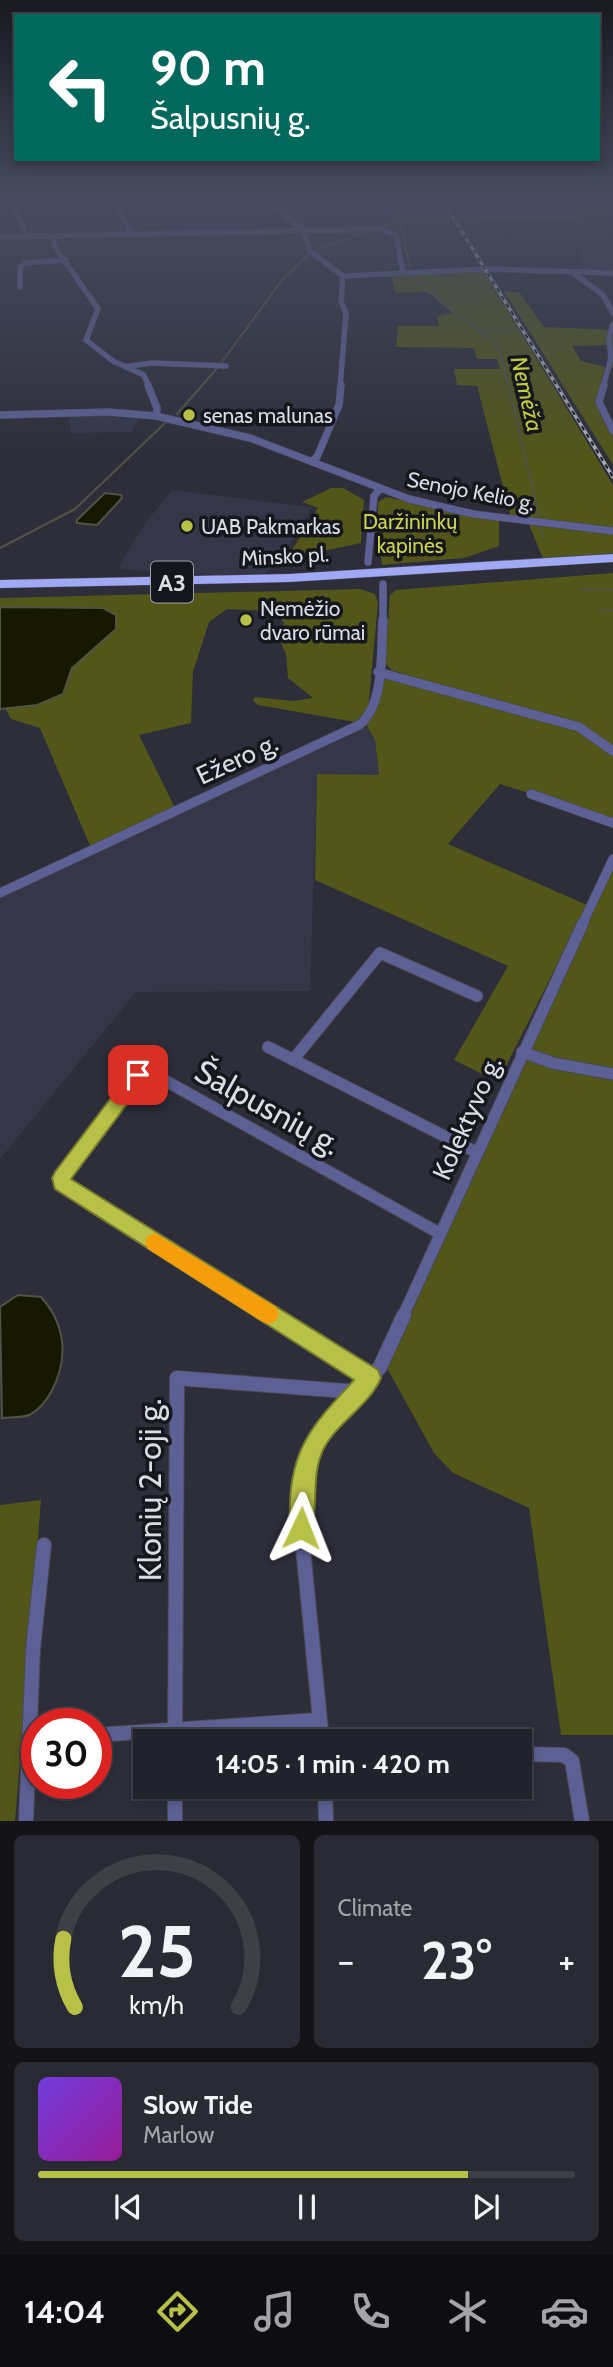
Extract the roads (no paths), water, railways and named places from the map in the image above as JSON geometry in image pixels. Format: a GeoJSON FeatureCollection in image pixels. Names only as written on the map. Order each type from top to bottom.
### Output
{"type":"FeatureCollection","features":[{"type":"Feature","properties":{"kind":"highway","name":"Minsko pl."},"geometry":{"type":"LineString","coordinates":[[0,595],[261,590],[613,558]]}},
{"type":"Feature","properties":{"kind":"highway"},"geometry":{"type":"LineString","coordinates":[[345,574],[362,569],[368,562],[387,578]]}},
{"type":"Feature","properties":{"kind":"highway","name":"Minsko pl."},"geometry":{"type":"LineString","coordinates":[[0,584],[160,582],[345,574],[387,578],[613,569]]}},
{"type":"Feature","properties":{"kind":"street"},"geometry":{"type":"LineString","coordinates":[[85,289],[98,309],[86,340],[113,360],[147,379],[157,408],[156,416]]}},
{"type":"Feature","properties":{"kind":"street"},"geometry":{"type":"LineString","coordinates":[[312,461],[317,457],[338,405],[346,314],[341,301],[342,289]]}},
{"type":"Feature","properties":{"kind":"street"},"geometry":{"type":"LineString","coordinates":[[595,289],[603,295],[613,313]]}},
{"type":"Feature","properties":{"kind":"street"},"geometry":{"type":"LineString","coordinates":[[613,324],[610,371],[600,402],[613,431]]}},
{"type":"Feature","properties":{"kind":"street"},"geometry":{"type":"LineString","coordinates":[[128,366],[153,363],[226,366]]}},
{"type":"Feature","properties":{"kind":"street","name":"Senojo Kelio g."},"geometry":{"type":"LineString","coordinates":[[0,415],[108,412],[156,416],[250,438],[408,499],[473,514],[613,531]]}},
{"type":"Feature","properties":{"kind":"street"},"geometry":{"type":"LineString","coordinates":[[368,562],[374,496],[380,489]]}},
{"type":"Feature","properties":{"kind":"street","name":"Ežero g."},"geometry":{"type":"LineString","coordinates":[[0,893],[357,726],[371,712],[378,672],[387,578]]}},
{"type":"Feature","properties":{"kind":"street"},"geometry":{"type":"LineString","coordinates":[[378,672],[579,727],[613,751]]}},
{"type":"Feature","properties":{"kind":"street"},"geometry":{"type":"LineString","coordinates":[[531,794],[613,823]]}},
{"type":"Feature","properties":{"kind":"street","name":"Kolektyvo g."},"geometry":{"type":"LineString","coordinates":[[320,1729],[301,1528],[302,1481],[307,1460],[317,1438],[380,1367],[476,1152],[613,859]]}},
{"type":"Feature","properties":{"kind":"street"},"geometry":{"type":"LineString","coordinates":[[293,1060],[380,953],[477,996]]}},
{"type":"Feature","properties":{"kind":"street"},"geometry":{"type":"LineString","coordinates":[[268,1047],[476,1152]]}},
{"type":"Feature","properties":{"kind":"street"},"geometry":{"type":"LineString","coordinates":[[522,1052],[553,1063],[613,1074]]}},
{"type":"Feature","properties":{"kind":"street","name":"Šalpusnių g."},"geometry":{"type":"LineString","coordinates":[[370,1378],[62,1184],[61,1178],[138,1075],[148,1071],[439,1233]]}},
{"type":"Feature","properties":{"kind":"street","name":"Klonių 2-oji g."},"geometry":{"type":"LineString","coordinates":[[175,1729],[177,1378],[358,1392]]}},
{"type":"Feature","properties":{"kind":"street"},"geometry":{"type":"LineString","coordinates":[[34,1708],[33,1649],[44,1545]]}},
{"type":"Feature","properties":{"kind":"street"},"geometry":{"type":"LineString","coordinates":[[242,1729],[318,1720]]}},
{"type":"Feature","properties":{"kind":"street"},"geometry":{"type":"LineString","coordinates":[[112,1735],[133,1736]]}},
{"type":"Feature","properties":{"kind":"street"},"geometry":{"type":"LineString","coordinates":[[532,1754],[564,1755],[572,1761],[582,1821]]}},
{"type":"Feature","properties":{"kind":"street"},"geometry":{"type":"LineString","coordinates":[[26,1821],[28,1799]]}},
{"type":"Feature","properties":{"kind":"street"},"geometry":{"type":"LineString","coordinates":[[174,1821],[175,1799]]}},
{"type":"Feature","properties":{"kind":"street"},"geometry":{"type":"LineString","coordinates":[[325,1799],[326,1821]]}},
{"type":"Feature","properties":{"kind":"waterway"},"geometry":{"type":"LineString","coordinates":[[221,363],[276,289]]}},
{"type":"Feature","properties":{"kind":"waterway","name":"Nemėža"},"geometry":{"type":"LineString","coordinates":[[426,289],[499,346],[540,519]]}},
{"type":"Feature","properties":{"kind":"waterway"},"geometry":{"type":"LineString","coordinates":[[530,329],[536,330]]}},
{"type":"Feature","properties":{"kind":"waterway"},"geometry":{"type":"LineString","coordinates":[[482,330],[518,330]]}},
{"type":"Feature","properties":{"kind":"waterway"},"geometry":{"type":"LineString","coordinates":[[177,414],[219,366]]}},
{"type":"Feature","properties":{"kind":"waterway"},"geometry":{"type":"LineString","coordinates":[[0,548],[75,509],[165,423]]}},
{"type":"Feature","properties":{"kind":"waterway","name":"Nemėža"},"geometry":{"type":"LineString","coordinates":[[538,525],[544,537]]}},
{"type":"Feature","properties":{"kind":"waterway","name":"Nemėža"},"geometry":{"type":"LineString","coordinates":[[580,589],[613,590]]}},
{"type":"Feature","properties":{"kind":"waterway"},"geometry":{"type":"LineString","coordinates":[[599,611],[613,610]]}},
{"type":"Feature","properties":{"kind":"railway"},"geometry":{"type":"LineString","coordinates":[[497,289],[613,477]]}},
{"type":"Feature","properties":{"kind":"place","name":"senas malunas"},"geometry":{"type":"Point","coordinates":[189,415]}},
{"type":"Feature","properties":{"kind":"place","name":"UAB Pakmarkas"},"geometry":{"type":"Point","coordinates":[187,526]}},
{"type":"Feature","properties":{"kind":"place","name":"Nemėžio dvaro rūmai"},"geometry":{"type":"Point","coordinates":[246,620]}},
{"type":"Feature","properties":{"kind":"park label","name":"Daržininkų kapinės"},"geometry":{"type":"Point","coordinates":[410,533]}}]}
